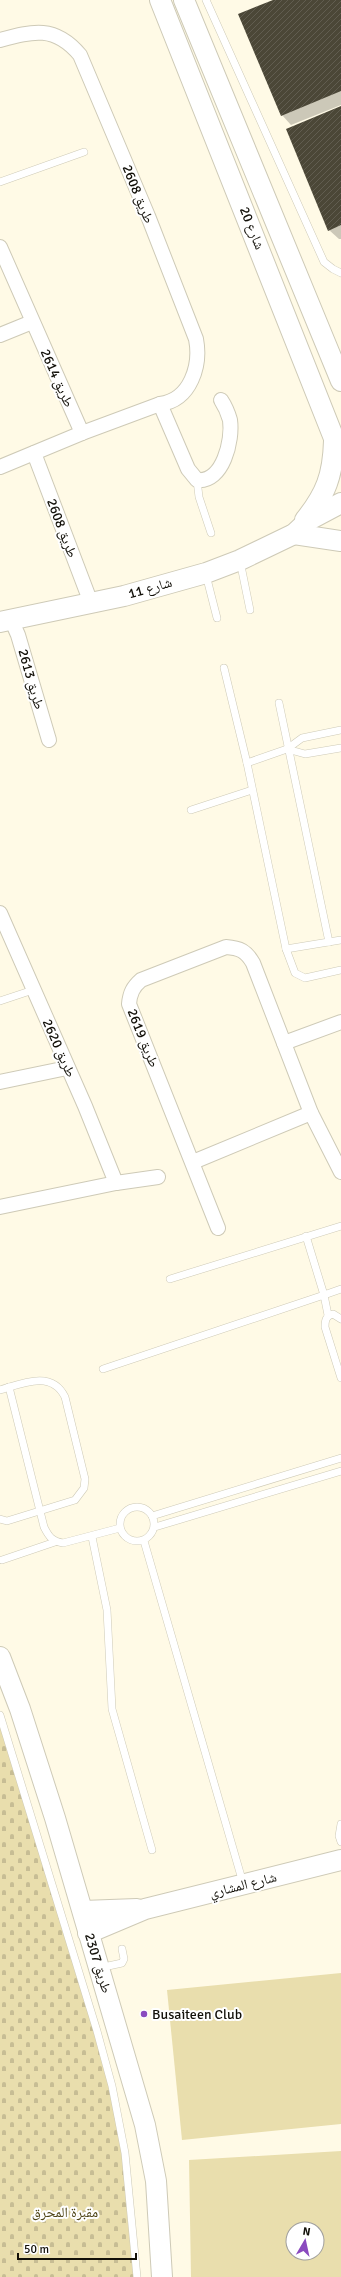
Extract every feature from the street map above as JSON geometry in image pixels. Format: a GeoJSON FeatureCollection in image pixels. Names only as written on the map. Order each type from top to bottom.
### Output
{"type":"FeatureCollection","features":[{"type":"Feature","properties":{"kind":"main road","name":"شارع 20"},"geometry":{"type":"LineString","coordinates":[[160,0],[334,434],[341,456]]}},
{"type":"Feature","properties":{"kind":"main road","name":"شارع 20"},"geometry":{"type":"LineString","coordinates":[[184,0],[341,381]]}},
{"type":"Feature","properties":{"kind":"main road"},"geometry":{"type":"LineString","coordinates":[[334,434],[333,463],[326,488],[320,500],[294,534],[341,541]]}},
{"type":"Feature","properties":{"kind":"main road","name":"شارع 11"},"geometry":{"type":"LineString","coordinates":[[6,621],[124,596],[206,573],[240,560],[294,534],[309,520],[341,503]]}},
{"type":"Feature","properties":{"kind":"main road","name":"شارع 11"},"geometry":{"type":"LineString","coordinates":[[294,534],[314,532],[341,517]]}},
{"type":"Feature","properties":{"kind":"main road","name":"طريق 2307"},"geometry":{"type":"LineString","coordinates":[[0,1657],[20,1709],[83,1911],[88,1933],[145,2125],[156,2181],[162,2277]]}},
{"type":"Feature","properties":{"kind":"main road","name":"شارع المشاري"},"geometry":{"type":"LineString","coordinates":[[88,1933],[145,1909],[341,1860]]}},
{"type":"Feature","properties":{"kind":"main road","name":"شارع المشاري"},"geometry":{"type":"LineString","coordinates":[[83,1911],[145,1909]]}},
{"type":"Feature","properties":{"kind":"street","name":"طريق 2608"},"geometry":{"type":"LineString","coordinates":[[0,40],[34,32],[55,35],[65,40],[80,55],[196,339],[198,360],[192,380],[178,397],[169,403],[160,404],[82,433],[0,467]]}},
{"type":"Feature","properties":{"kind":"street","name":"طريق 2614"},"geometry":{"type":"LineString","coordinates":[[0,247],[82,433]]}},
{"type":"Feature","properties":{"kind":"street"},"geometry":{"type":"LineString","coordinates":[[0,335],[32,322]]}},
{"type":"Feature","properties":{"kind":"street"},"geometry":{"type":"LineString","coordinates":[[160,404],[188,469],[197,480],[203,481],[212,477],[220,465],[228,447],[230,420],[222,400]]}},
{"type":"Feature","properties":{"kind":"street","name":"طريق 2608"},"geometry":{"type":"LineString","coordinates":[[34,453],[91,603]]}},
{"type":"Feature","properties":{"kind":"street","name":"طريق 2613"},"geometry":{"type":"LineString","coordinates":[[6,621],[18,635],[49,740]]}},
{"type":"Feature","properties":{"kind":"street","name":"طريق 2620"},"geometry":{"type":"LineString","coordinates":[[0,913],[85,1106],[116,1183]]}},
{"type":"Feature","properties":{"kind":"street","name":"طريق 2619"},"geometry":{"type":"LineString","coordinates":[[218,1228],[129,1004],[130,995],[134,986],[141,980],[226,947],[238,948],[247,954],[253,963],[311,1113],[341,1171]]}},
{"type":"Feature","properties":{"kind":"street"},"geometry":{"type":"LineString","coordinates":[[284,1043],[341,1022]]}},
{"type":"Feature","properties":{"kind":"street"},"geometry":{"type":"LineString","coordinates":[[0,1082],[67,1068]]}},
{"type":"Feature","properties":{"kind":"street"},"geometry":{"type":"LineString","coordinates":[[193,1162],[311,1113]]}},
{"type":"Feature","properties":{"kind":"street"},"geometry":{"type":"LineString","coordinates":[[0,1207],[116,1183],[158,1177]]}},
{"type":"Feature","properties":{"kind":"lane"},"geometry":{"type":"LineString","coordinates":[[206,0],[324,262],[333,270],[341,273]]}},
{"type":"Feature","properties":{"kind":"lane"},"geometry":{"type":"LineString","coordinates":[[0,182],[84,152]]}},
{"type":"Feature","properties":{"kind":"lane"},"geometry":{"type":"LineString","coordinates":[[197,480],[199,497],[211,533]]}},
{"type":"Feature","properties":{"kind":"lane"},"geometry":{"type":"LineString","coordinates":[[240,560],[250,610]]}},
{"type":"Feature","properties":{"kind":"lane"},"geometry":{"type":"LineString","coordinates":[[206,573],[217,618]]}},
{"type":"Feature","properties":{"kind":"lane"},"geometry":{"type":"LineString","coordinates":[[224,668],[247,763],[286,949],[295,973],[301,977],[341,970]]}},
{"type":"Feature","properties":{"kind":"lane"},"geometry":{"type":"LineString","coordinates":[[279,703],[287,749],[329,942]]}},
{"type":"Feature","properties":{"kind":"lane"},"geometry":{"type":"LineString","coordinates":[[247,763],[287,749],[302,738],[341,730]]}},
{"type":"Feature","properties":{"kind":"lane"},"geometry":{"type":"LineString","coordinates":[[287,749],[305,754],[341,748]]}},
{"type":"Feature","properties":{"kind":"lane"},"geometry":{"type":"LineString","coordinates":[[191,810],[252,790]]}},
{"type":"Feature","properties":{"kind":"lane"},"geometry":{"type":"LineString","coordinates":[[286,949],[341,940]]}},
{"type":"Feature","properties":{"kind":"lane"},"geometry":{"type":"LineString","coordinates":[[0,1001],[33,990]]}},
{"type":"Feature","properties":{"kind":"lane"},"geometry":{"type":"LineString","coordinates":[[170,1278],[341,1226]]}},
{"type":"Feature","properties":{"kind":"lane"},"geometry":{"type":"LineString","coordinates":[[306,1236],[324,1295],[328,1315],[325,1320],[325,1327],[341,1378]]}},
{"type":"Feature","properties":{"kind":"lane"},"geometry":{"type":"LineString","coordinates":[[103,1369],[341,1289]]}},
{"type":"Feature","properties":{"kind":"lane"},"geometry":{"type":"LineString","coordinates":[[328,1315],[334,1314],[341,1319]]}},
{"type":"Feature","properties":{"kind":"lane"},"geometry":{"type":"LineString","coordinates":[[0,1390],[39,1380],[50,1382],[61,1388],[65,1397],[85,1479],[84,1488],[75,1500],[7,1521],[0,1520]]}},
{"type":"Feature","properties":{"kind":"lane"},"geometry":{"type":"LineString","coordinates":[[9,1387],[40,1511],[48,1536],[55,1542]]}},
{"type":"Feature","properties":{"kind":"lane"},"geometry":{"type":"LineString","coordinates":[[152,1516],[341,1458]]}},
{"type":"Feature","properties":{"kind":"lane"},"geometry":{"type":"LineString","coordinates":[[155,1527],[341,1471]]}},
{"type":"Feature","properties":{"kind":"lane"},"geometry":{"type":"LineString","coordinates":[[131,1508],[143,1508],[152,1516],[155,1527],[153,1533],[144,1541],[132,1541],[122,1534],[120,1528],[122,1516],[131,1508]]}},
{"type":"Feature","properties":{"kind":"lane"},"geometry":{"type":"LineString","coordinates":[[2,1560],[55,1542],[63,1543],[92,1537],[120,1528]]}},
{"type":"Feature","properties":{"kind":"lane"},"geometry":{"type":"LineString","coordinates":[[92,1537],[107,1610],[112,1709],[152,1850]]}},
{"type":"Feature","properties":{"kind":"lane"},"geometry":{"type":"LineString","coordinates":[[144,1541],[243,1885]]}},
{"type":"Feature","properties":{"kind":"lane"},"geometry":{"type":"LineString","coordinates":[[0,1715],[93,2015],[112,2086],[126,2153],[137,2277]]}},
{"type":"Feature","properties":{"kind":"lane"},"geometry":{"type":"LineString","coordinates":[[341,1824],[339,1836],[341,1842]]}},
{"type":"Feature","properties":{"kind":"lane"},"geometry":{"type":"LineString","coordinates":[[99,1968],[122,1963],[124,1959],[122,1949]]}},
{"type":"Feature","properties":{"kind":"green space","name":"مقبرة المحرق"},"geometry":{"type":"Polygon","coordinates":[[[0,1725],[15,1763],[122,2127],[138,2277],[0,2277],[0,1725]]]}},
{"type":"Feature","properties":{"kind":"green space"},"geometry":{"type":"Polygon","coordinates":[[[341,1973],[341,2124],[182,2140],[167,1990],[341,1973]]]}},
{"type":"Feature","properties":{"kind":"green space"},"geometry":{"type":"Polygon","coordinates":[[[341,2151],[341,2277],[191,2277],[189,2160],[341,2151]]]}},
{"type":"Feature","properties":{"kind":"building"},"geometry":{"type":"Polygon","coordinates":[[[273,0],[341,0],[341,91],[281,116],[238,14],[273,0]]]}},
{"type":"Feature","properties":{"kind":"building"},"geometry":{"type":"Polygon","coordinates":[[[341,106],[341,225],[328,231],[286,129],[341,106]]]}},
{"type":"Feature","properties":{"kind":"place","name":"Busaiteen Club"},"geometry":{"type":"Point","coordinates":[144,2014]}}]}
